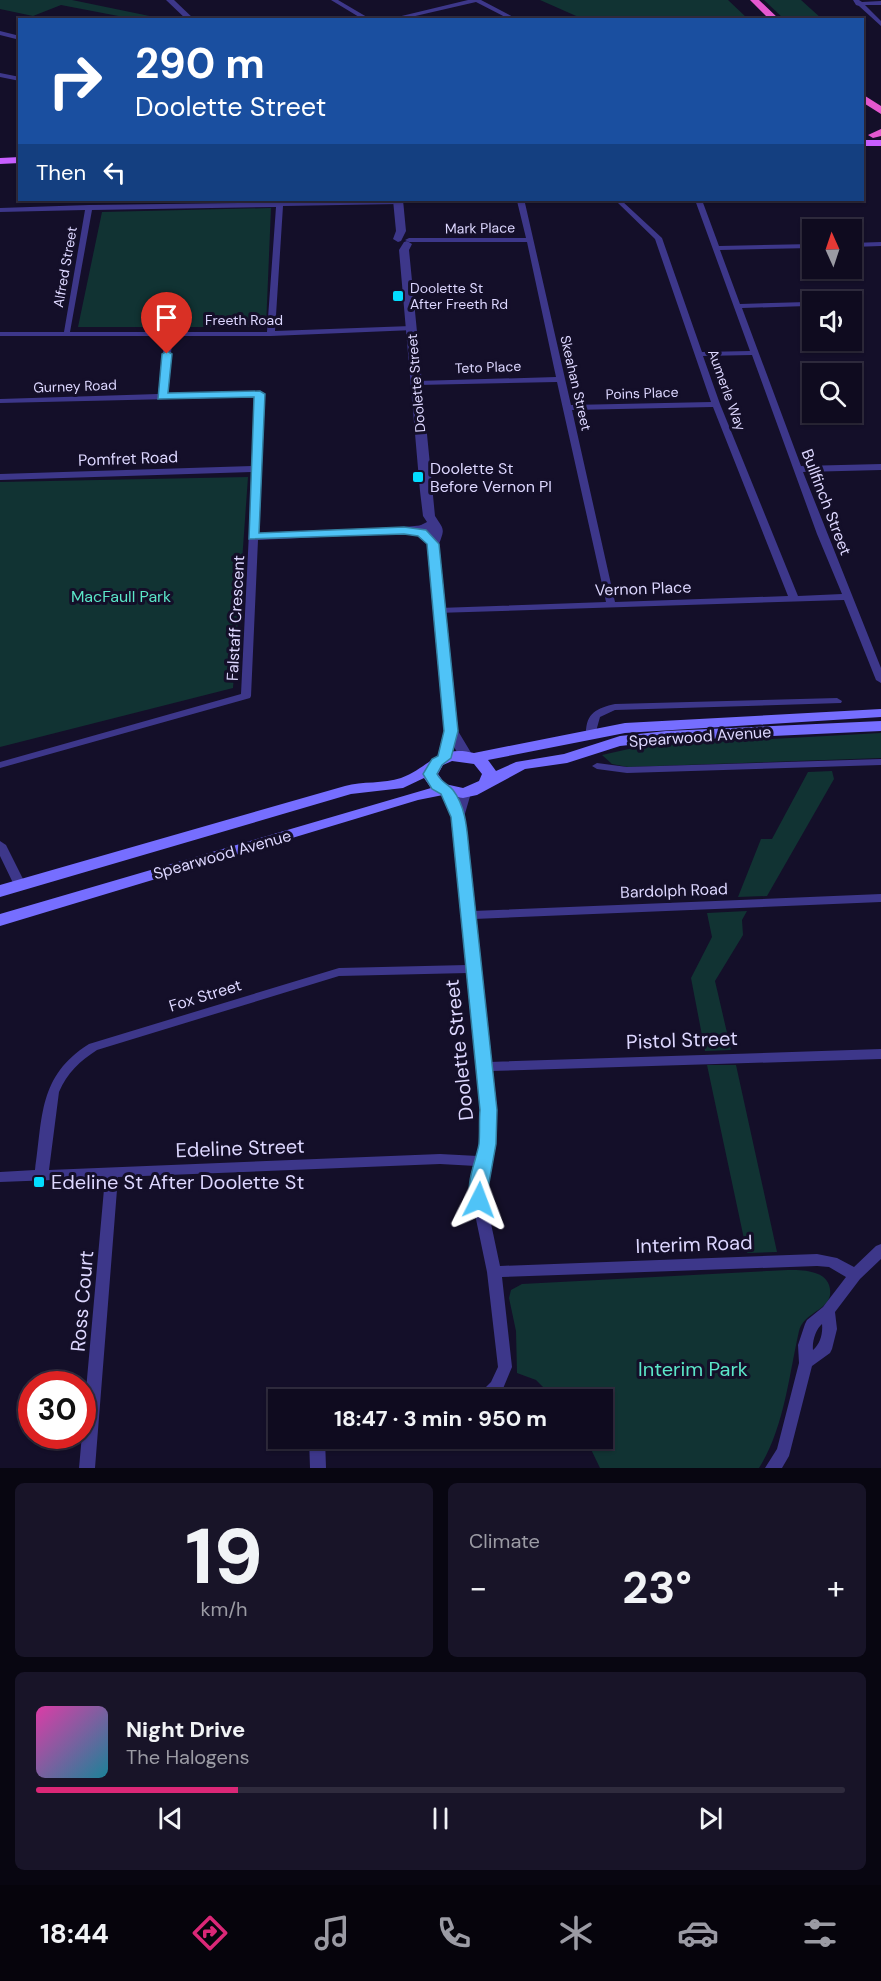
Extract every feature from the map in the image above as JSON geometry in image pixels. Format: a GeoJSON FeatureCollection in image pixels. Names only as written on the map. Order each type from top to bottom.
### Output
{"type":"FeatureCollection","features":[{"type":"Feature","properties":{"kind":"highway"},"geometry":{"type":"LineString","coordinates":[[740,0],[759,18]]}},
{"type":"Feature","properties":{"kind":"highway"},"geometry":{"type":"LineString","coordinates":[[754,0],[774,18]]}},
{"type":"Feature","properties":{"kind":"highway"},"geometry":{"type":"LineString","coordinates":[[864,86],[881,99]]}},
{"type":"Feature","properties":{"kind":"highway"},"geometry":{"type":"LineString","coordinates":[[864,98],[881,111]]}},
{"type":"Feature","properties":{"kind":"main road"},"geometry":{"type":"LineString","coordinates":[[864,143],[881,143]]}},
{"type":"Feature","properties":{"kind":"main road"},"geometry":{"type":"LineString","coordinates":[[0,152],[18,152]]}},
{"type":"Feature","properties":{"kind":"main road"},"geometry":{"type":"LineString","coordinates":[[0,161],[18,160]]}},
{"type":"Feature","properties":{"kind":"main road","name":"Spearwood Avenue"},"geometry":{"type":"LineString","coordinates":[[0,891],[350,789],[403,783],[419,777],[438,763],[591,733],[704,722],[881,714]]}},
{"type":"Feature","properties":{"kind":"main road","name":"Spearwood Avenue"},"geometry":{"type":"LineString","coordinates":[[0,920],[416,796],[446,791],[466,793],[481,788],[489,780],[521,765],[567,758],[596,747],[646,737],[881,726]]}},
{"type":"Feature","properties":{"kind":"main road"},"geometry":{"type":"LineString","coordinates":[[471,757],[488,767],[489,780]]}},
{"type":"Feature","properties":{"kind":"main road"},"geometry":{"type":"LineString","coordinates":[[438,763],[432,781],[446,791]]}},
{"type":"Feature","properties":{"kind":"street"},"geometry":{"type":"LineString","coordinates":[[170,0],[183,16]]}},
{"type":"Feature","properties":{"kind":"street"},"geometry":{"type":"LineString","coordinates":[[334,0],[366,18]]}},
{"type":"Feature","properties":{"kind":"street"},"geometry":{"type":"LineString","coordinates":[[397,18],[476,0],[512,18]]}},
{"type":"Feature","properties":{"kind":"street"},"geometry":{"type":"LineString","coordinates":[[857,2],[881,3]]}},
{"type":"Feature","properties":{"kind":"street"},"geometry":{"type":"LineString","coordinates":[[857,2],[881,24]]}},
{"type":"Feature","properties":{"kind":"street"},"geometry":{"type":"LineString","coordinates":[[0,33],[18,38]]}},
{"type":"Feature","properties":{"kind":"street"},"geometry":{"type":"LineString","coordinates":[[0,75],[18,80]]}},
{"type":"Feature","properties":{"kind":"street"},"geometry":{"type":"LineString","coordinates":[[30,209],[33,201]]}},
{"type":"Feature","properties":{"kind":"street"},"geometry":{"type":"LineString","coordinates":[[0,210],[398,201]]}},
{"type":"Feature","properties":{"kind":"street","name":"Doolette Street"},"geometry":{"type":"LineString","coordinates":[[398,201],[417,382],[428,530],[451,731],[438,763]]}},
{"type":"Feature","properties":{"kind":"street","name":"Skeahan Street"},"geometry":{"type":"LineString","coordinates":[[521,201],[611,604]]}},
{"type":"Feature","properties":{"kind":"street","name":"Aumerle Way"},"geometry":{"type":"LineString","coordinates":[[617,201],[658,238],[716,404],[794,598]]}},
{"type":"Feature","properties":{"kind":"street","name":"Bullfinch Street"},"geometry":{"type":"LineString","coordinates":[[698,201],[798,469],[881,680]]}},
{"type":"Feature","properties":{"kind":"street"},"geometry":{"type":"LineString","coordinates":[[272,333],[280,204]]}},
{"type":"Feature","properties":{"kind":"street","name":"Alfred Street"},"geometry":{"type":"LineString","coordinates":[[68,332],[89,207]]}},
{"type":"Feature","properties":{"kind":"street","name":"Mark Place"},"geometry":{"type":"LineString","coordinates":[[404,241],[530,240]]}},
{"type":"Feature","properties":{"kind":"street"},"geometry":{"type":"LineString","coordinates":[[862,245],[881,244]]}},
{"type":"Feature","properties":{"kind":"street"},"geometry":{"type":"LineString","coordinates":[[715,248],[802,246]]}},
{"type":"Feature","properties":{"kind":"street"},"geometry":{"type":"LineString","coordinates":[[737,306],[802,304]]}},
{"type":"Feature","properties":{"kind":"street","name":"Freeth Road"},"geometry":{"type":"LineString","coordinates":[[0,334],[411,330]]}},
{"type":"Feature","properties":{"kind":"street"},"geometry":{"type":"LineString","coordinates":[[162,397],[169,333]]}},
{"type":"Feature","properties":{"kind":"street"},"geometry":{"type":"LineString","coordinates":[[699,354],[754,353]]}},
{"type":"Feature","properties":{"kind":"street","name":"Teto Place"},"geometry":{"type":"LineString","coordinates":[[417,382],[561,379]]}},
{"type":"Feature","properties":{"kind":"street","name":"Gurney Road"},"geometry":{"type":"LineString","coordinates":[[0,401],[260,394]]}},
{"type":"Feature","properties":{"kind":"street","name":"Falstaff Crescent"},"geometry":{"type":"LineString","coordinates":[[0,765],[246,696],[260,394]]}},
{"type":"Feature","properties":{"kind":"street","name":"Poins Place"},"geometry":{"type":"LineString","coordinates":[[568,408],[716,404]]}},
{"type":"Feature","properties":{"kind":"street"},"geometry":{"type":"LineString","coordinates":[[798,469],[881,466]]}},
{"type":"Feature","properties":{"kind":"street","name":"Pomfret Road"},"geometry":{"type":"LineString","coordinates":[[0,477],[256,469]]}},
{"type":"Feature","properties":{"kind":"street"},"geometry":{"type":"LineString","coordinates":[[253,537],[428,530]]}},
{"type":"Feature","properties":{"kind":"street","name":"Vernon Place"},"geometry":{"type":"LineString","coordinates":[[439,611],[847,597]]}},
{"type":"Feature","properties":{"kind":"street","name":"Spearwood Avenue"},"geometry":{"type":"LineString","coordinates":[[591,733],[590,720],[593,716],[615,707],[837,702]]}},
{"type":"Feature","properties":{"kind":"street","name":"Doolette Street"},"geometry":{"type":"LineString","coordinates":[[451,731],[471,757]]}},
{"type":"Feature","properties":{"kind":"street","name":"Spearwood Avenue"},"geometry":{"type":"LineString","coordinates":[[597,766],[627,770],[881,762]]}},
{"type":"Feature","properties":{"kind":"street","name":"Doolette Street"},"geometry":{"type":"LineString","coordinates":[[446,791],[458,817],[489,1122],[487,1144],[482,1161],[479,1200],[494,1272],[504,1355],[503,1377],[494,1389]]}},
{"type":"Feature","properties":{"kind":"street","name":"Doolette Street"},"geometry":{"type":"LineString","coordinates":[[458,817],[466,793]]}},
{"type":"Feature","properties":{"kind":"street"},"geometry":{"type":"LineString","coordinates":[[0,845],[20,885]]}},
{"type":"Feature","properties":{"kind":"street","name":"Bardolph Road"},"geometry":{"type":"LineString","coordinates":[[468,915],[881,898]]}},
{"type":"Feature","properties":{"kind":"street","name":"Fox Street"},"geometry":{"type":"LineString","coordinates":[[41,1176],[53,1092],[57,1080],[77,1056],[93,1047],[332,974],[473,969]]}},
{"type":"Feature","properties":{"kind":"street","name":"Pistol Street"},"geometry":{"type":"LineString","coordinates":[[484,1067],[881,1054]]}},
{"type":"Feature","properties":{"kind":"street","name":"Edeline Street"},"geometry":{"type":"LineString","coordinates":[[0,1178],[440,1159],[482,1161]]}},
{"type":"Feature","properties":{"kind":"street","name":"Ross Court"},"geometry":{"type":"LineString","coordinates":[[87,1468],[112,1173]]}},
{"type":"Feature","properties":{"kind":"street"},"geometry":{"type":"LineString","coordinates":[[773,1468],[784,1451],[806,1363],[825,1349],[830,1329],[828,1311],[855,1275],[881,1250]]}},
{"type":"Feature","properties":{"kind":"street","name":"Interim Road"},"geometry":{"type":"LineString","coordinates":[[494,1272],[817,1260],[832,1262],[855,1275]]}},
{"type":"Feature","properties":{"kind":"street"},"geometry":{"type":"LineString","coordinates":[[317,1449],[318,1468]]}},
{"type":"Feature","properties":{"kind":"green space"},"geometry":{"type":"Polygon","coordinates":[[[0,0],[72,0],[159,18],[129,18],[61,5],[33,16],[0,9],[0,0]]]}},
{"type":"Feature","properties":{"kind":"green space"},"geometry":{"type":"Polygon","coordinates":[[[540,0],[728,0],[747,18],[581,18],[540,0]]]}},
{"type":"Feature","properties":{"kind":"green space"},"geometry":{"type":"Polygon","coordinates":[[[764,0],[801,0],[821,18],[783,18],[764,0]]]}},
{"type":"Feature","properties":{"kind":"green space"},"geometry":{"type":"Polygon","coordinates":[[[271,208],[266,327],[78,327],[102,212],[271,208]]]}},
{"type":"Feature","properties":{"kind":"green space","name":"MacFaull Park"},"geometry":{"type":"Polygon","coordinates":[[[248,477],[233,688],[0,747],[0,482],[248,477]]]}},
{"type":"Feature","properties":{"kind":"green space"},"geometry":{"type":"Polygon","coordinates":[[[881,733],[881,758],[628,767],[612,764],[602,755],[642,746],[881,733]]]}},
{"type":"Feature","properties":{"kind":"green space"},"geometry":{"type":"Polygon","coordinates":[[[832,771],[834,779],[767,896],[738,897],[761,839],[772,839],[808,772],[832,771]]]}},
{"type":"Feature","properties":{"kind":"green space"},"geometry":{"type":"Polygon","coordinates":[[[747,911],[742,920],[743,935],[715,981],[731,1050],[705,1051],[691,978],[712,937],[707,913],[747,911]]]}},
{"type":"Feature","properties":{"kind":"green space"},"geometry":{"type":"Polygon","coordinates":[[[707,1065],[736,1065],[777,1252],[747,1253],[707,1065]]]}},
{"type":"Feature","properties":{"kind":"green space","name":"Interim Park"},"geometry":{"type":"Polygon","coordinates":[[[799,1270],[822,1276],[829,1285],[830,1293],[824,1305],[807,1318],[799,1331],[780,1419],[759,1468],[600,1468],[591,1449],[613,1449],[613,1389],[545,1389],[536,1380],[517,1373],[516,1331],[509,1298],[511,1290],[522,1284],[799,1270]]]}},
{"type":"Feature","properties":{"kind":"place","name":"Doolette St After Freeth Rd"},"geometry":{"type":"Point","coordinates":[398,296]}},
{"type":"Feature","properties":{"kind":"place","name":"Doolette St Before Vernon Pl"},"geometry":{"type":"Point","coordinates":[418,477]}},
{"type":"Feature","properties":{"kind":"place","name":"Edeline St After Doolette St"},"geometry":{"type":"Point","coordinates":[39,1182]}},
{"type":"Feature","properties":{"kind":"route"},"geometry":{"type":"LineString","coordinates":[[167,354],[162,397],[260,394],[253,537],[404,530],[422,532],[433,544],[451,731],[449,746],[444,758],[436,762],[430,774],[437,786],[447,791],[458,817],[462,850],[488,1110],[487,1144],[482,1161],[479,1200]]}}]}
